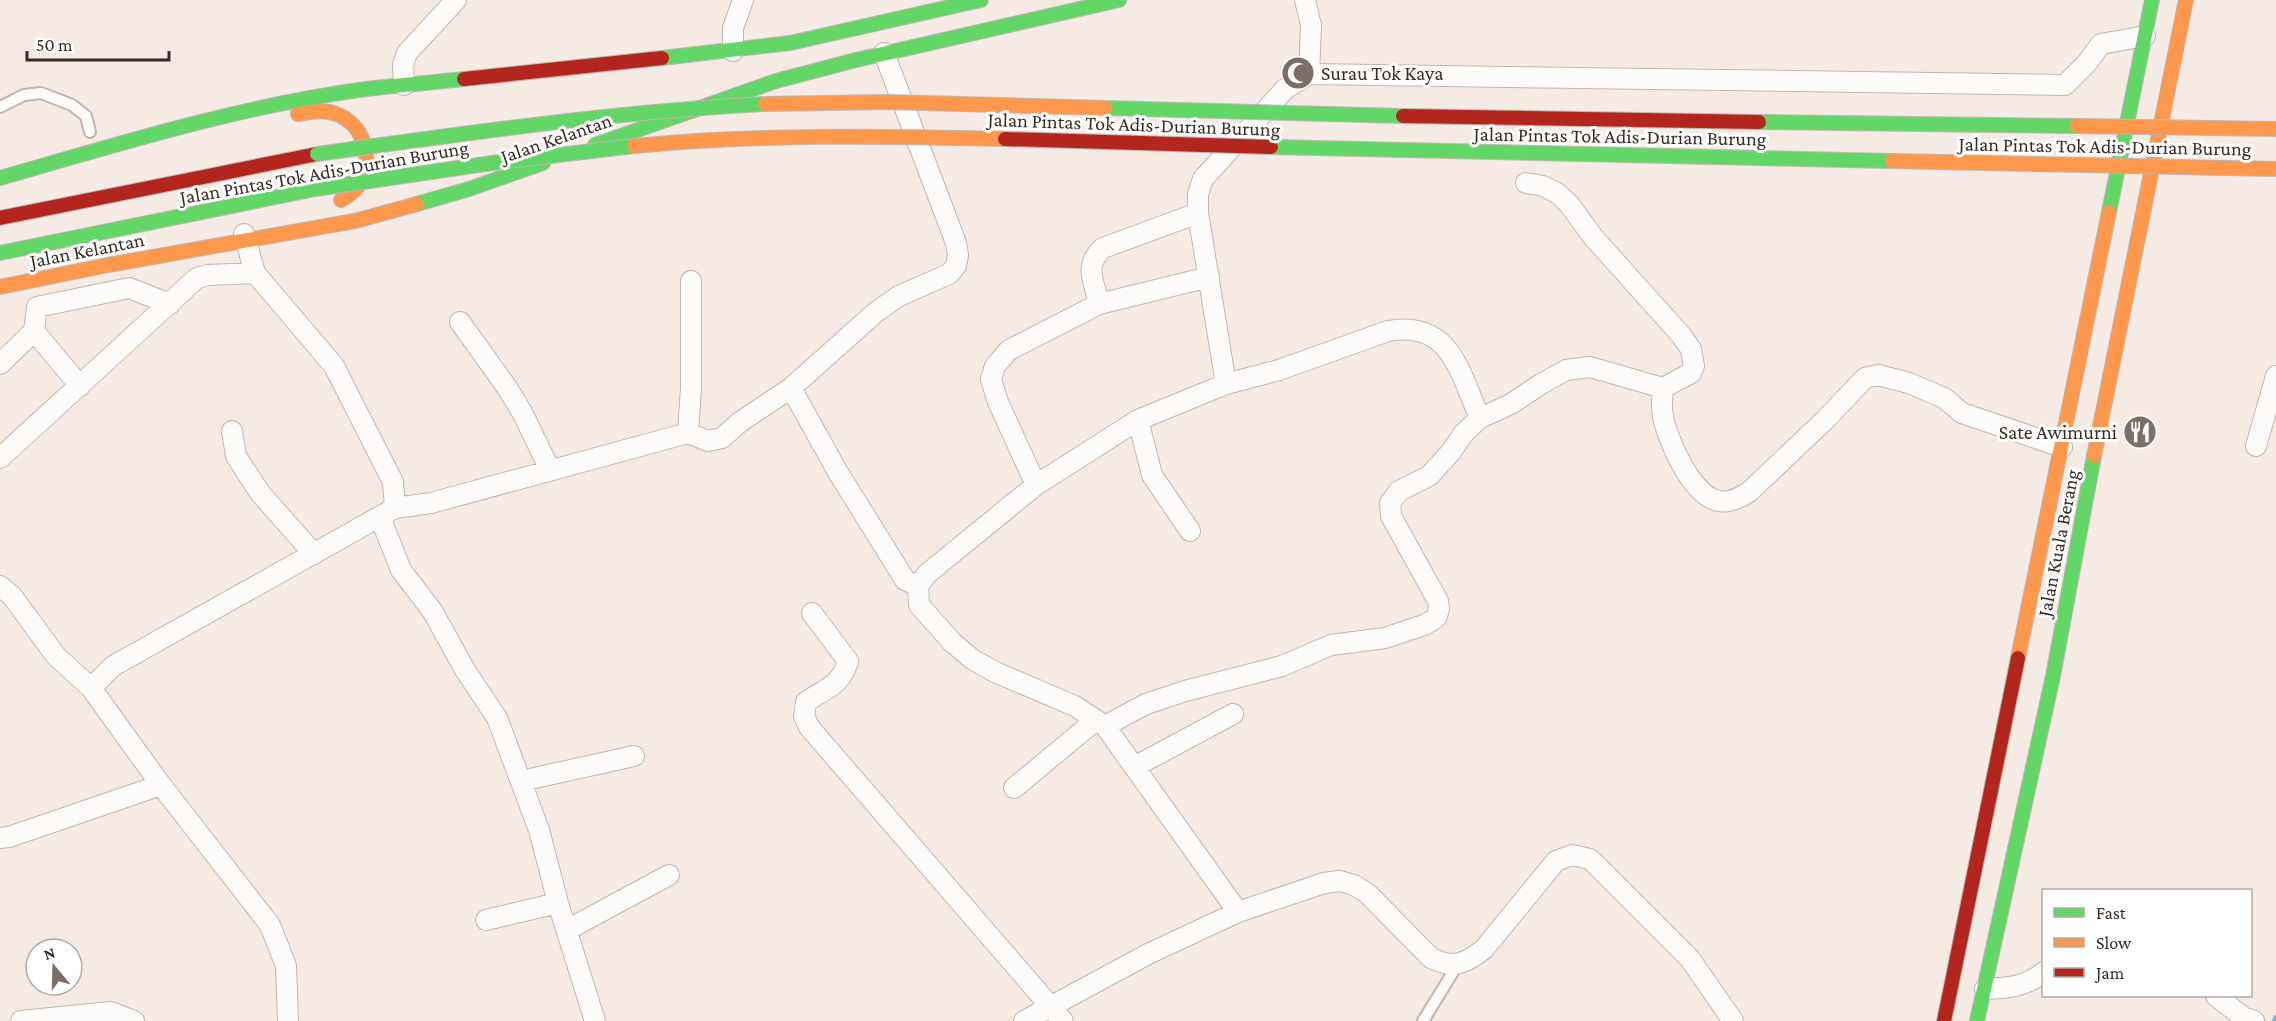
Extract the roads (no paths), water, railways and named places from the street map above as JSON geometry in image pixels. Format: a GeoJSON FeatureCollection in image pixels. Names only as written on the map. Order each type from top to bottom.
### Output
{"type":"FeatureCollection","features":[{"type":"Feature","properties":{"kind":"main road"},"geometry":{"type":"LineString","coordinates":[[0,178],[122,143],[317,97],[359,90],[790,43],[981,0]]}},
{"type":"Feature","properties":{"kind":"main road","name":"Jalan Kelantan"},"geometry":{"type":"LineString","coordinates":[[0,287],[108,265],[247,232],[355,221],[446,196],[776,81],[884,53],[1119,0]]}},
{"type":"Feature","properties":{"kind":"main road","name":"Jalan Kuala Berang"},"geometry":{"type":"LineString","coordinates":[[1944,1021],[2152,0]]}},
{"type":"Feature","properties":{"kind":"main road","name":"Jalan Kuala Berang"},"geometry":{"type":"LineString","coordinates":[[1979,1015],[1974,991],[2053,676],[2186,0]]}},
{"type":"Feature","properties":{"kind":"main road","name":"Jalan Pintas Tok Adis-Durian Burung"},"geometry":{"type":"LineString","coordinates":[[0,218],[317,154],[500,128],[687,108],[852,102],[1527,119],[2276,129]]}},
{"type":"Feature","properties":{"kind":"main road"},"geometry":{"type":"LineString","coordinates":[[122,143],[310,112],[325,111],[339,114],[361,133],[368,161],[364,176],[356,189],[345,198],[331,204]]}},
{"type":"Feature","properties":{"kind":"main road","name":"Jalan Pintas Tok Adis-Durian Burung"},"geometry":{"type":"LineString","coordinates":[[0,253],[315,189],[513,160],[684,142],[778,137],[885,136],[1526,154],[2276,169]]}},
{"type":"Feature","properties":{"kind":"main road"},"geometry":{"type":"LineString","coordinates":[[2019,775],[2053,676]]}},
{"type":"Feature","properties":{"kind":"main road"},"geometry":{"type":"LineString","coordinates":[[1990,791],[2007,786]]}},
{"type":"Feature","properties":{"kind":"main road"},"geometry":{"type":"LineString","coordinates":[[1947,1006],[1955,994],[1974,991]]}},
{"type":"Feature","properties":{"kind":"street"},"geometry":{"type":"LineString","coordinates":[[404,86],[403,65],[406,53],[456,0]]}},
{"type":"Feature","properties":{"kind":"street"},"geometry":{"type":"LineString","coordinates":[[733,51],[733,28],[744,0]]}},
{"type":"Feature","properties":{"kind":"street"},"geometry":{"type":"LineString","coordinates":[[1305,0],[1311,25],[1309,74]]}},
{"type":"Feature","properties":{"kind":"street"},"geometry":{"type":"LineString","coordinates":[[1226,384],[1198,213],[1198,194],[1203,179],[1285,89],[1309,74],[2065,85],[2102,44],[2145,36]]}},
{"type":"Feature","properties":{"kind":"street"},"geometry":{"type":"LineString","coordinates":[[91,688],[113,666],[387,513],[688,433],[708,441],[722,438],[740,422],[791,388],[876,312],[899,296],[950,274],[956,266],[958,255],[956,243],[884,53]]}},
{"type":"Feature","properties":{"kind":"street"},"geometry":{"type":"LineString","coordinates":[[1014,788],[1100,723],[1146,704],[1185,691],[1282,666],[1331,645],[1385,638],[1424,625],[1436,618],[1439,609],[1438,601],[1391,516],[1390,503],[1399,491],[1430,476],[1463,434],[1480,418],[1511,404],[1566,370],[1590,367],[1663,388],[1691,373],[1694,366],[1691,350],[1681,335],[1593,237],[1569,204],[1557,193],[1543,186],[1526,183]]}},
{"type":"Feature","properties":{"kind":"street"},"geometry":{"type":"LineString","coordinates":[[1099,304],[1090,267],[1093,257],[1103,248],[1198,213]]}},
{"type":"Feature","properties":{"kind":"street"},"geometry":{"type":"LineString","coordinates":[[247,232],[255,273],[334,366],[393,482],[387,513],[401,570],[433,612],[465,670],[496,718],[539,830],[558,903],[596,1021]]}},
{"type":"Feature","properties":{"kind":"street"},"geometry":{"type":"LineString","coordinates":[[0,458],[197,278],[208,275],[255,273]]}},
{"type":"Feature","properties":{"kind":"street"},"geometry":{"type":"LineString","coordinates":[[1036,485],[998,402],[992,379],[995,366],[1009,350],[1099,304],[1209,277]]}},
{"type":"Feature","properties":{"kind":"street"},"geometry":{"type":"LineString","coordinates":[[688,433],[691,388],[691,281]]}},
{"type":"Feature","properties":{"kind":"street"},"geometry":{"type":"LineString","coordinates":[[0,364],[34,331],[37,307],[129,288],[170,304]]}},
{"type":"Feature","properties":{"kind":"street"},"geometry":{"type":"LineString","coordinates":[[460,322],[524,414],[550,470]]}},
{"type":"Feature","properties":{"kind":"street"},"geometry":{"type":"LineString","coordinates":[[1238,912],[1134,766],[1100,723],[1075,706],[994,672],[972,659],[952,642],[919,605],[918,586],[927,574],[1036,485],[1138,420],[1226,384],[1279,370],[1388,331],[1405,328],[1422,330],[1438,339],[1450,352],[1480,418]]}},
{"type":"Feature","properties":{"kind":"street"},"geometry":{"type":"LineString","coordinates":[[34,331],[80,386]]}},
{"type":"Feature","properties":{"kind":"street"},"geometry":{"type":"LineString","coordinates":[[1663,388],[1661,404],[1663,418],[1683,467],[1701,490],[1711,499],[1720,502],[1740,498],[1749,492],[1866,378],[1878,375],[1909,383],[1944,398],[1962,413],[2062,447]]}},
{"type":"Feature","properties":{"kind":"street"},"geometry":{"type":"LineString","coordinates":[[2256,446],[2276,376]]}},
{"type":"Feature","properties":{"kind":"street"},"geometry":{"type":"LineString","coordinates":[[791,388],[839,474],[905,580],[918,586]]}},
{"type":"Feature","properties":{"kind":"street"},"geometry":{"type":"LineString","coordinates":[[1138,420],[1152,475],[1190,531]]}},
{"type":"Feature","properties":{"kind":"street"},"geometry":{"type":"LineString","coordinates":[[232,431],[236,456],[260,494],[314,554]]}},
{"type":"Feature","properties":{"kind":"street"},"geometry":{"type":"LineString","coordinates":[[0,586],[12,596],[57,656],[91,688],[161,785],[270,925],[286,966],[288,1021]]}},
{"type":"Feature","properties":{"kind":"street"},"geometry":{"type":"LineString","coordinates":[[812,612],[849,661],[844,675],[836,685],[806,702],[804,716],[809,727],[1057,1014]]}},
{"type":"Feature","properties":{"kind":"street"},"geometry":{"type":"LineString","coordinates":[[1134,766],[1233,714]]}},
{"type":"Feature","properties":{"kind":"street"},"geometry":{"type":"LineString","coordinates":[[521,781],[634,756]]}},
{"type":"Feature","properties":{"kind":"street"},"geometry":{"type":"LineString","coordinates":[[0,838],[9,837],[161,785]]}},
{"type":"Feature","properties":{"kind":"street"},"geometry":{"type":"LineString","coordinates":[[1024,1021],[1057,1014],[1148,954],[1238,912],[1324,883],[1340,881],[1354,885],[1367,893],[1431,958],[1444,964],[1458,964],[1484,949],[1556,861],[1572,855],[1590,859],[1690,959],[1733,1021]]}},
{"type":"Feature","properties":{"kind":"street"},"geometry":{"type":"LineString","coordinates":[[567,930],[669,875]]}},
{"type":"Feature","properties":{"kind":"street"},"geometry":{"type":"LineString","coordinates":[[486,920],[558,903]]}},
{"type":"Feature","properties":{"kind":"street"},"geometry":{"type":"LineString","coordinates":[[1974,991],[2014,988],[2042,973]]}},
{"type":"Feature","properties":{"kind":"street"},"geometry":{"type":"LineString","coordinates":[[2217,997],[2246,1020]]}},
{"type":"Feature","properties":{"kind":"street"},"geometry":{"type":"LineString","coordinates":[[21,1021],[111,1012],[134,1021]]}},
{"type":"Feature","properties":{"kind":"lane"},"geometry":{"type":"LineString","coordinates":[[0,107],[24,95],[40,93],[79,110],[86,116],[90,132]]}},
{"type":"Feature","properties":{"kind":"lane"},"geometry":{"type":"LineString","coordinates":[[1423,1021],[1458,964]]}},
{"type":"Feature","properties":{"kind":"place","name":"Surau Tok Kaya"},"geometry":{"type":"Point","coordinates":[1298,73]}},
{"type":"Feature","properties":{"kind":"place","name":"Sate Awimurni"},"geometry":{"type":"Point","coordinates":[2140,432]}}]}
